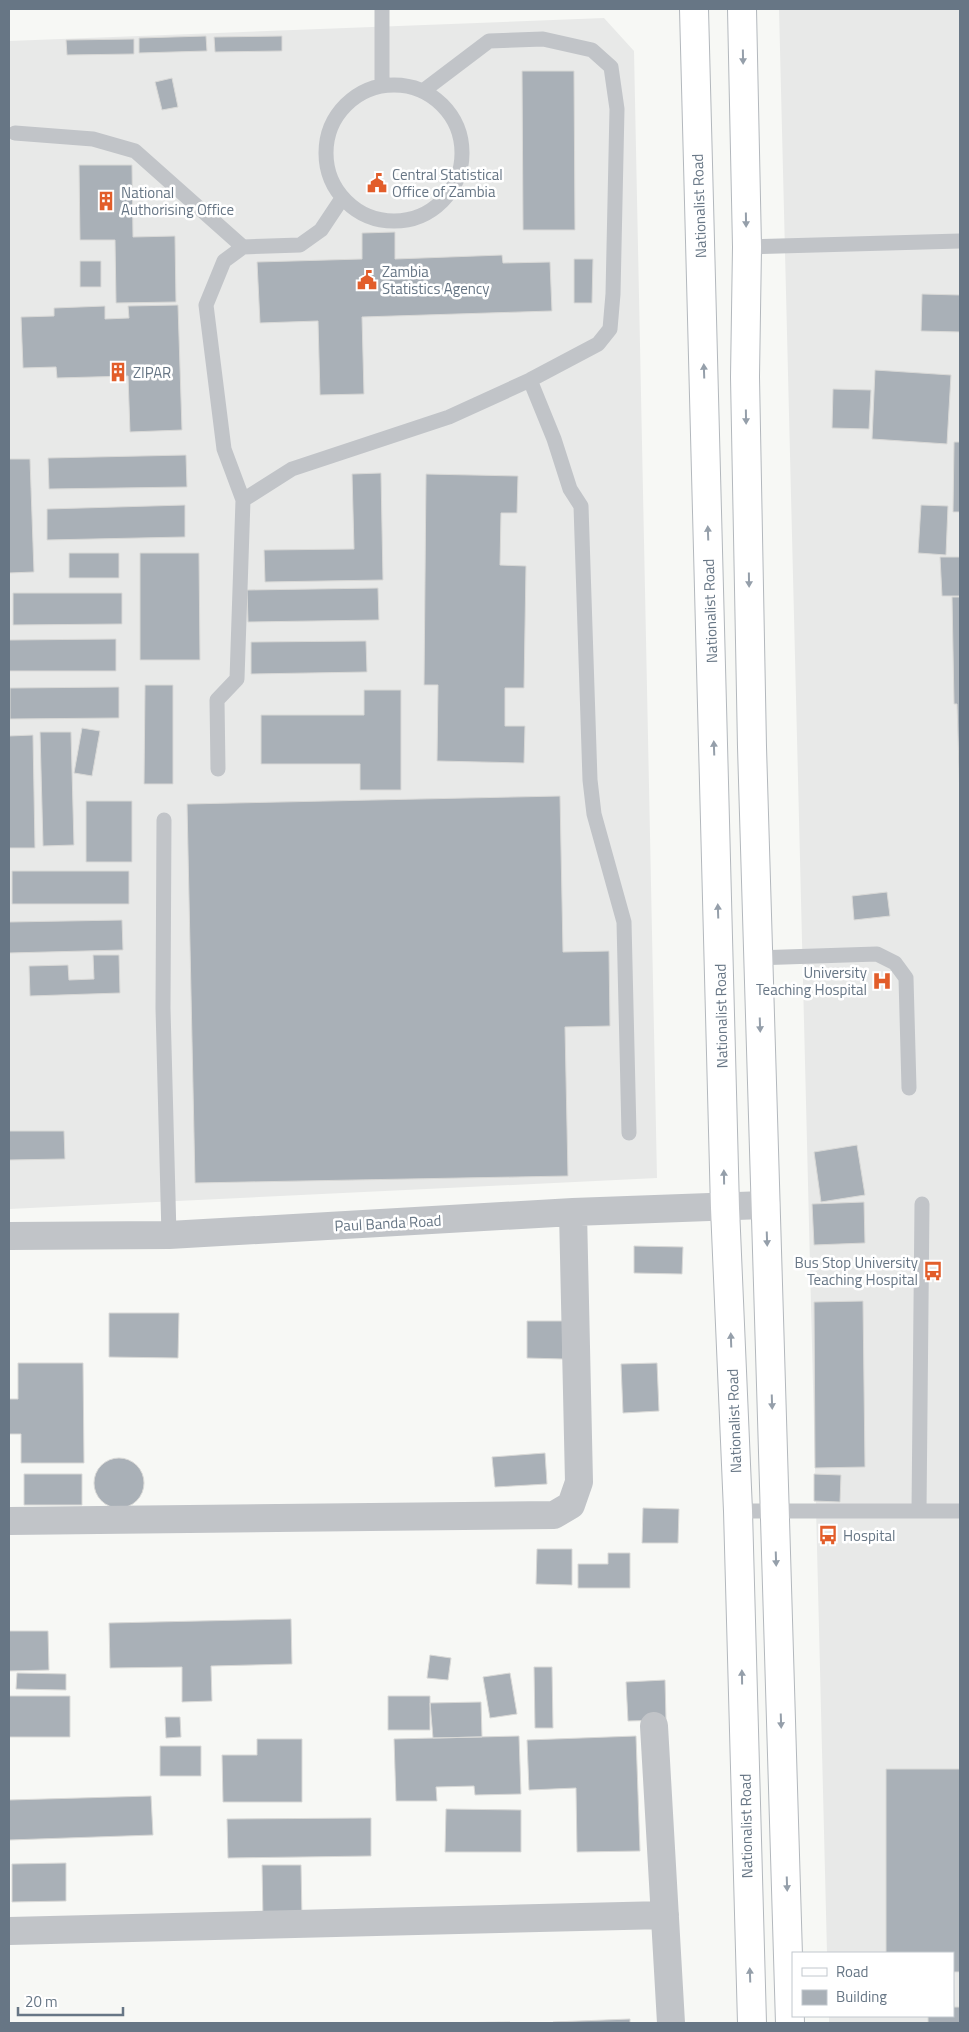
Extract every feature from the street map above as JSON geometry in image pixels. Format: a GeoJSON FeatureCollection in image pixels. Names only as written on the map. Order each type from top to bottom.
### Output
{"type":"FeatureCollection","features":[{"type":"Feature","properties":{"kind":"main road","name":"Nationalist Road"},"geometry":{"type":"LineString","coordinates":[[694,9],[725,1208],[738,1511],[752,2023]]}},
{"type":"Feature","properties":{"kind":"main road"},"geometry":{"type":"LineString","coordinates":[[742,9],[746,247],[745,386],[758,958],[790,2023]]}},
{"type":"Feature","properties":{"kind":"street","name":"Paul Banda Road"},"geometry":{"type":"LineString","coordinates":[[9,1236],[170,1236],[573,1212],[725,1208],[766,1205]]}},
{"type":"Feature","properties":{"kind":"street"},"geometry":{"type":"LineString","coordinates":[[9,1521],[554,1516],[571,1505],[579,1482],[573,1212]]}},
{"type":"Feature","properties":{"kind":"street"},"geometry":{"type":"LineString","coordinates":[[654,1726],[671,2023]]}},
{"type":"Feature","properties":{"kind":"street"},"geometry":{"type":"LineString","coordinates":[[9,1931],[665,1915]]}},
{"type":"Feature","properties":{"kind":"lane"},"geometry":{"type":"LineString","coordinates":[[382,9],[382,83]]}},
{"type":"Feature","properties":{"kind":"lane"},"geometry":{"type":"LineString","coordinates":[[243,500],[292,469],[449,417],[530,380],[598,344],[610,328],[613,294],[617,109],[611,67],[592,50],[543,39],[489,41],[423,91]]}},
{"type":"Feature","properties":{"kind":"lane"},"geometry":{"type":"LineString","coordinates":[[382,83],[403,84],[423,91],[444,104],[456,124],[462,148],[459,172],[448,194],[431,211],[408,220],[385,222],[362,214],[341,200],[329,173],[326,143],[336,115],[355,94],[382,83]]}},
{"type":"Feature","properties":{"kind":"lane"},"geometry":{"type":"LineString","coordinates":[[15,133],[93,139],[135,151],[243,247]]}},
{"type":"Feature","properties":{"kind":"lane"},"geometry":{"type":"LineString","coordinates":[[218,770],[217,700],[236,680],[243,500],[224,449],[206,305],[224,261],[243,247],[300,246],[321,230],[341,200]]}},
{"type":"Feature","properties":{"kind":"lane"},"geometry":{"type":"LineString","coordinates":[[746,247],[960,241]]}},
{"type":"Feature","properties":{"kind":"lane"},"geometry":{"type":"LineString","coordinates":[[530,380],[554,439],[570,490],[581,506],[590,780],[594,814],[624,922],[629,1133]]}},
{"type":"Feature","properties":{"kind":"lane"},"geometry":{"type":"LineString","coordinates":[[164,820],[163,1008],[170,1236]]}},
{"type":"Feature","properties":{"kind":"lane"},"geometry":{"type":"LineString","coordinates":[[758,958],[877,954],[895,963],[906,978],[909,1088]]}},
{"type":"Feature","properties":{"kind":"lane"},"geometry":{"type":"LineString","coordinates":[[919,1511],[918,1435],[922,1204]]}},
{"type":"Feature","properties":{"kind":"lane"},"geometry":{"type":"LineString","coordinates":[[738,1511],[775,1510],[856,1513],[960,1511]]}},
{"type":"Feature","properties":{"kind":"shaded area","name":"University Teaching Hospital"},"geometry":{"type":"Polygon","coordinates":[[[779,9],[960,9],[960,2023],[829,2023],[829,2017],[954,2017],[954,1952],[827,1952],[779,9]]]}},
{"type":"Feature","properties":{"kind":"shaded area"},"geometry":{"type":"Polygon","coordinates":[[[604,18],[634,51],[657,1178],[9,1209],[9,41],[604,18]]]}},
{"type":"Feature","properties":{"kind":"building"},"geometry":{"type":"Polygon","coordinates":[[[206,36],[207,51],[139,53],[139,38],[206,36]]]}},
{"type":"Feature","properties":{"kind":"building"},"geometry":{"type":"Polygon","coordinates":[[[282,36],[282,51],[215,52],[214,37],[282,36]]]}},
{"type":"Feature","properties":{"kind":"building"},"geometry":{"type":"Polygon","coordinates":[[[134,39],[134,54],[67,55],[66,40],[134,39]]]}},
{"type":"Feature","properties":{"kind":"building"},"geometry":{"type":"Polygon","coordinates":[[[522,71],[574,71],[575,230],[523,230],[522,71]]]}},
{"type":"Feature","properties":{"kind":"building"},"geometry":{"type":"Polygon","coordinates":[[[172,78],[178,107],[162,110],[155,82],[172,78]]]}},
{"type":"Feature","properties":{"kind":"building","name":"National Authorising Office"},"geometry":{"type":"Polygon","coordinates":[[[79,165],[132,165],[133,237],[175,236],[176,302],[116,303],[115,240],[80,240],[79,165]]]}},
{"type":"Feature","properties":{"kind":"building"},"geometry":{"type":"Polygon","coordinates":[[[395,232],[395,259],[502,255],[503,263],[550,262],[552,311],[362,317],[364,394],[320,395],[318,321],[260,323],[257,262],[362,259],[362,233],[395,232]]]}},
{"type":"Feature","properties":{"kind":"building"},"geometry":{"type":"Polygon","coordinates":[[[574,259],[593,259],[592,303],[574,303],[574,259]]]}},
{"type":"Feature","properties":{"kind":"building"},"geometry":{"type":"Polygon","coordinates":[[[80,261],[101,261],[101,287],[80,287],[80,261]]]}},
{"type":"Feature","properties":{"kind":"building"},"geometry":{"type":"Polygon","coordinates":[[[922,294],[960,295],[960,332],[921,331],[922,294]]]}},
{"type":"Feature","properties":{"kind":"building","name":"ZIPAR"},"geometry":{"type":"Polygon","coordinates":[[[178,305],[182,430],[130,432],[128,376],[57,378],[56,367],[23,368],[21,317],[54,316],[54,308],[105,306],[105,319],[129,318],[128,306],[178,305]]]}},
{"type":"Feature","properties":{"kind":"building"},"geometry":{"type":"Polygon","coordinates":[[[875,370],[951,375],[947,444],[872,439],[875,370]]]}},
{"type":"Feature","properties":{"kind":"building"},"geometry":{"type":"Polygon","coordinates":[[[833,389],[871,390],[869,429],[832,428],[833,389]]]}},
{"type":"Feature","properties":{"kind":"building"},"geometry":{"type":"Polygon","coordinates":[[[954,442],[960,442],[960,512],[953,512],[954,442]]]}},
{"type":"Feature","properties":{"kind":"building"},"geometry":{"type":"Polygon","coordinates":[[[186,455],[187,487],[49,489],[48,458],[186,455]]]}},
{"type":"Feature","properties":{"kind":"building"},"geometry":{"type":"Polygon","coordinates":[[[9,459],[30,459],[34,572],[9,573],[9,459]]]}},
{"type":"Feature","properties":{"kind":"building"},"geometry":{"type":"Polygon","coordinates":[[[381,473],[383,580],[265,582],[264,550],[354,549],[352,474],[381,473]]]}},
{"type":"Feature","properties":{"kind":"building"},"geometry":{"type":"Polygon","coordinates":[[[426,474],[518,476],[517,513],[501,513],[500,565],[526,566],[524,688],[505,688],[505,726],[525,726],[524,763],[437,761],[438,685],[424,685],[426,474]]]}},
{"type":"Feature","properties":{"kind":"building"},"geometry":{"type":"Polygon","coordinates":[[[185,505],[185,537],[47,540],[47,509],[185,505]]]}},
{"type":"Feature","properties":{"kind":"building"},"geometry":{"type":"Polygon","coordinates":[[[921,505],[948,506],[946,555],[918,553],[921,505]]]}},
{"type":"Feature","properties":{"kind":"building"},"geometry":{"type":"Polygon","coordinates":[[[69,553],[119,553],[119,578],[69,578],[69,553]]]}},
{"type":"Feature","properties":{"kind":"building"},"geometry":{"type":"Polygon","coordinates":[[[140,553],[199,553],[200,660],[140,660],[140,553]]]}},
{"type":"Feature","properties":{"kind":"building"},"geometry":{"type":"Polygon","coordinates":[[[940,557],[960,557],[960,596],[942,596],[940,557]]]}},
{"type":"Feature","properties":{"kind":"building"},"geometry":{"type":"Polygon","coordinates":[[[378,588],[379,620],[248,622],[247,590],[378,588]]]}},
{"type":"Feature","properties":{"kind":"building"},"geometry":{"type":"Polygon","coordinates":[[[13,593],[122,593],[122,624],[13,625],[13,593]]]}},
{"type":"Feature","properties":{"kind":"building"},"geometry":{"type":"Polygon","coordinates":[[[952,597],[960,597],[960,800],[957,704],[954,704],[952,597]]]}},
{"type":"Feature","properties":{"kind":"building"},"geometry":{"type":"Polygon","coordinates":[[[116,639],[116,671],[9,671],[9,640],[116,639]]]}},
{"type":"Feature","properties":{"kind":"building"},"geometry":{"type":"Polygon","coordinates":[[[366,641],[367,672],[251,674],[251,642],[366,641]]]}},
{"type":"Feature","properties":{"kind":"building"},"geometry":{"type":"Polygon","coordinates":[[[145,685],[173,685],[173,784],[144,784],[145,685]]]}},
{"type":"Feature","properties":{"kind":"building"},"geometry":{"type":"Polygon","coordinates":[[[119,687],[119,718],[10,719],[10,688],[119,687]]]}},
{"type":"Feature","properties":{"kind":"building"},"geometry":{"type":"Polygon","coordinates":[[[364,690],[401,690],[401,790],[360,790],[360,764],[261,764],[261,715],[364,715],[364,690]]]}},
{"type":"Feature","properties":{"kind":"building"},"geometry":{"type":"Polygon","coordinates":[[[82,728],[100,731],[92,776],[74,773],[82,728]]]}},
{"type":"Feature","properties":{"kind":"building"},"geometry":{"type":"Polygon","coordinates":[[[40,732],[71,732],[74,845],[43,846],[40,732]]]}},
{"type":"Feature","properties":{"kind":"building"},"geometry":{"type":"Polygon","coordinates":[[[33,735],[35,848],[9,848],[9,736],[33,735]]]}},
{"type":"Feature","properties":{"kind":"building"},"geometry":{"type":"Polygon","coordinates":[[[560,796],[563,952],[609,951],[610,1026],[565,1027],[568,1176],[195,1183],[187,804],[560,796]]]}},
{"type":"Feature","properties":{"kind":"building"},"geometry":{"type":"Polygon","coordinates":[[[86,801],[132,801],[132,862],[86,862],[86,801]]]}},
{"type":"Feature","properties":{"kind":"building"},"geometry":{"type":"Polygon","coordinates":[[[12,871],[129,871],[129,904],[12,904],[12,871]]]}},
{"type":"Feature","properties":{"kind":"building"},"geometry":{"type":"Polygon","coordinates":[[[887,892],[890,916],[854,920],[852,896],[887,892]]]}},
{"type":"Feature","properties":{"kind":"building"},"geometry":{"type":"Polygon","coordinates":[[[122,920],[123,950],[9,953],[9,922],[122,920]]]}},
{"type":"Feature","properties":{"kind":"building"},"geometry":{"type":"Polygon","coordinates":[[[93,955],[119,955],[120,993],[30,996],[29,966],[68,965],[69,980],[94,979],[93,955]]]}},
{"type":"Feature","properties":{"kind":"building"},"geometry":{"type":"Polygon","coordinates":[[[9,1131],[64,1131],[65,1159],[9,1160],[9,1131]]]}},
{"type":"Feature","properties":{"kind":"building"},"geometry":{"type":"Polygon","coordinates":[[[857,1145],[865,1195],[821,1202],[814,1152],[857,1145]]]}},
{"type":"Feature","properties":{"kind":"building"},"geometry":{"type":"Polygon","coordinates":[[[864,1202],[865,1243],[814,1245],[812,1204],[864,1202]]]}},
{"type":"Feature","properties":{"kind":"building"},"geometry":{"type":"Polygon","coordinates":[[[634,1246],[683,1247],[682,1274],[634,1273],[634,1246]]]}},
{"type":"Feature","properties":{"kind":"building"},"geometry":{"type":"Polygon","coordinates":[[[863,1301],[865,1467],[815,1468],[814,1302],[863,1301]]]}},
{"type":"Feature","properties":{"kind":"building"},"geometry":{"type":"Polygon","coordinates":[[[109,1313],[179,1313],[178,1358],[109,1357],[109,1313]]]}},
{"type":"Feature","properties":{"kind":"building"},"geometry":{"type":"Polygon","coordinates":[[[527,1321],[563,1321],[563,1359],[527,1358],[527,1321]]]}},
{"type":"Feature","properties":{"kind":"building"},"geometry":{"type":"Polygon","coordinates":[[[18,1363],[83,1363],[84,1463],[21,1463],[21,1434],[9,1434],[9,1399],[18,1399],[18,1363]]]}},
{"type":"Feature","properties":{"kind":"building"},"geometry":{"type":"Polygon","coordinates":[[[657,1363],[659,1411],[623,1413],[621,1364],[657,1363]]]}},
{"type":"Feature","properties":{"kind":"building"},"geometry":{"type":"Polygon","coordinates":[[[545,1453],[547,1484],[495,1487],[492,1457],[545,1453]]]}},
{"type":"Feature","properties":{"kind":"building"},"geometry":{"type":"Polygon","coordinates":[[[114,1458],[124,1458],[137,1465],[144,1478],[144,1488],[137,1501],[124,1508],[114,1508],[105,1504],[98,1497],[94,1488],[94,1478],[98,1469],[105,1462],[114,1458]]]}},
{"type":"Feature","properties":{"kind":"building"},"geometry":{"type":"Polygon","coordinates":[[[24,1474],[82,1474],[82,1505],[24,1505],[24,1474]]]}},
{"type":"Feature","properties":{"kind":"building"},"geometry":{"type":"Polygon","coordinates":[[[814,1474],[841,1475],[840,1502],[814,1501],[814,1474]]]}},
{"type":"Feature","properties":{"kind":"building"},"geometry":{"type":"Polygon","coordinates":[[[643,1508],[679,1509],[678,1543],[642,1543],[643,1508]]]}},
{"type":"Feature","properties":{"kind":"building"},"geometry":{"type":"Polygon","coordinates":[[[537,1549],[572,1549],[572,1585],[536,1584],[537,1549]]]}},
{"type":"Feature","properties":{"kind":"building"},"geometry":{"type":"Polygon","coordinates":[[[608,1553],[630,1553],[630,1588],[578,1588],[578,1564],[608,1564],[608,1553]]]}},
{"type":"Feature","properties":{"kind":"building"},"geometry":{"type":"Polygon","coordinates":[[[291,1619],[292,1664],[211,1666],[212,1701],[182,1702],[182,1667],[110,1668],[109,1623],[291,1619]]]}},
{"type":"Feature","properties":{"kind":"building"},"geometry":{"type":"Polygon","coordinates":[[[9,1631],[48,1631],[49,1670],[9,1671],[9,1631]]]}},
{"type":"Feature","properties":{"kind":"building"},"geometry":{"type":"Polygon","coordinates":[[[430,1655],[451,1658],[448,1680],[427,1678],[430,1655]]]}},
{"type":"Feature","properties":{"kind":"building"},"geometry":{"type":"Polygon","coordinates":[[[534,1667],[552,1667],[553,1728],[535,1728],[534,1667]]]}},
{"type":"Feature","properties":{"kind":"building"},"geometry":{"type":"Polygon","coordinates":[[[17,1673],[66,1674],[66,1690],[16,1689],[17,1673]]]}},
{"type":"Feature","properties":{"kind":"building"},"geometry":{"type":"Polygon","coordinates":[[[510,1673],[517,1714],[490,1718],[483,1677],[510,1673]]]}},
{"type":"Feature","properties":{"kind":"building"},"geometry":{"type":"Polygon","coordinates":[[[665,1680],[666,1720],[628,1721],[626,1682],[665,1680]]]}},
{"type":"Feature","properties":{"kind":"building"},"geometry":{"type":"Polygon","coordinates":[[[9,1696],[70,1696],[70,1737],[9,1737],[9,1696]]]}},
{"type":"Feature","properties":{"kind":"building"},"geometry":{"type":"Polygon","coordinates":[[[388,1696],[430,1696],[430,1730],[388,1730],[388,1696]]]}},
{"type":"Feature","properties":{"kind":"building"},"geometry":{"type":"Polygon","coordinates":[[[481,1702],[482,1737],[433,1738],[430,1703],[481,1702]]]}},
{"type":"Feature","properties":{"kind":"building"},"geometry":{"type":"Polygon","coordinates":[[[165,1717],[180,1717],[181,1737],[166,1738],[165,1717]]]}},
{"type":"Feature","properties":{"kind":"building"},"geometry":{"type":"Polygon","coordinates":[[[519,1736],[521,1794],[475,1795],[474,1786],[436,1787],[437,1801],[396,1801],[394,1739],[519,1736]]]}},
{"type":"Feature","properties":{"kind":"building"},"geometry":{"type":"Polygon","coordinates":[[[636,1736],[640,1851],[577,1852],[576,1788],[529,1790],[527,1740],[636,1736]]]}},
{"type":"Feature","properties":{"kind":"building"},"geometry":{"type":"Polygon","coordinates":[[[257,1739],[302,1739],[302,1802],[223,1802],[222,1755],[257,1755],[257,1739]]]}},
{"type":"Feature","properties":{"kind":"building"},"geometry":{"type":"Polygon","coordinates":[[[160,1746],[201,1746],[201,1776],[160,1776],[160,1746]]]}},
{"type":"Feature","properties":{"kind":"building"},"geometry":{"type":"Polygon","coordinates":[[[886,1769],[960,1769],[960,1972],[954,1972],[954,1952],[886,1952],[886,1769]]]}},
{"type":"Feature","properties":{"kind":"building"},"geometry":{"type":"Polygon","coordinates":[[[151,1796],[153,1835],[9,1840],[9,1800],[151,1796]]]}},
{"type":"Feature","properties":{"kind":"building"},"geometry":{"type":"Polygon","coordinates":[[[446,1809],[521,1810],[521,1852],[445,1852],[446,1809]]]}},
{"type":"Feature","properties":{"kind":"building"},"geometry":{"type":"Polygon","coordinates":[[[371,1818],[371,1856],[228,1858],[227,1819],[371,1818]]]}},
{"type":"Feature","properties":{"kind":"building"},"geometry":{"type":"Polygon","coordinates":[[[66,1863],[66,1901],[12,1902],[12,1864],[66,1863]]]}},
{"type":"Feature","properties":{"kind":"building"},"geometry":{"type":"Polygon","coordinates":[[[262,1865],[301,1865],[302,1919],[263,1919],[262,1865]]]}},
{"type":"Feature","properties":{"kind":"building"},"geometry":{"type":"Polygon","coordinates":[[[954,2007],[960,2007],[960,2023],[928,2023],[928,2017],[954,2017],[954,2007]]]}},
{"type":"Feature","properties":{"kind":"building"},"geometry":{"type":"Polygon","coordinates":[[[630,2019],[630,2023],[553,2023],[553,2022],[630,2019]]]}},
{"type":"Feature","properties":{"kind":"building"},"geometry":{"type":"Polygon","coordinates":[[[510,2022],[510,2023],[441,2023],[510,2022]]]}},
{"type":"Feature","properties":{"kind":"place","name":"Central Statistical Office of Zambia"},"geometry":{"type":"Point","coordinates":[377,183]}},
{"type":"Feature","properties":{"kind":"place","name":"National Authorising Office"},"geometry":{"type":"Point","coordinates":[106,201]}},
{"type":"Feature","properties":{"kind":"place","name":"Zambia Statistics Agency"},"geometry":{"type":"Point","coordinates":[367,280]}},
{"type":"Feature","properties":{"kind":"place","name":"ZIPAR"},"geometry":{"type":"Point","coordinates":[118,372]}},
{"type":"Feature","properties":{"kind":"place","name":"University Teaching Hospital"},"geometry":{"type":"Point","coordinates":[882,981]}},
{"type":"Feature","properties":{"kind":"place","name":"Bus Stop University Teaching Hospital"},"geometry":{"type":"Point","coordinates":[933,1271]}},
{"type":"Feature","properties":{"kind":"place","name":"Hospital"},"geometry":{"type":"Point","coordinates":[828,1535]}}]}
